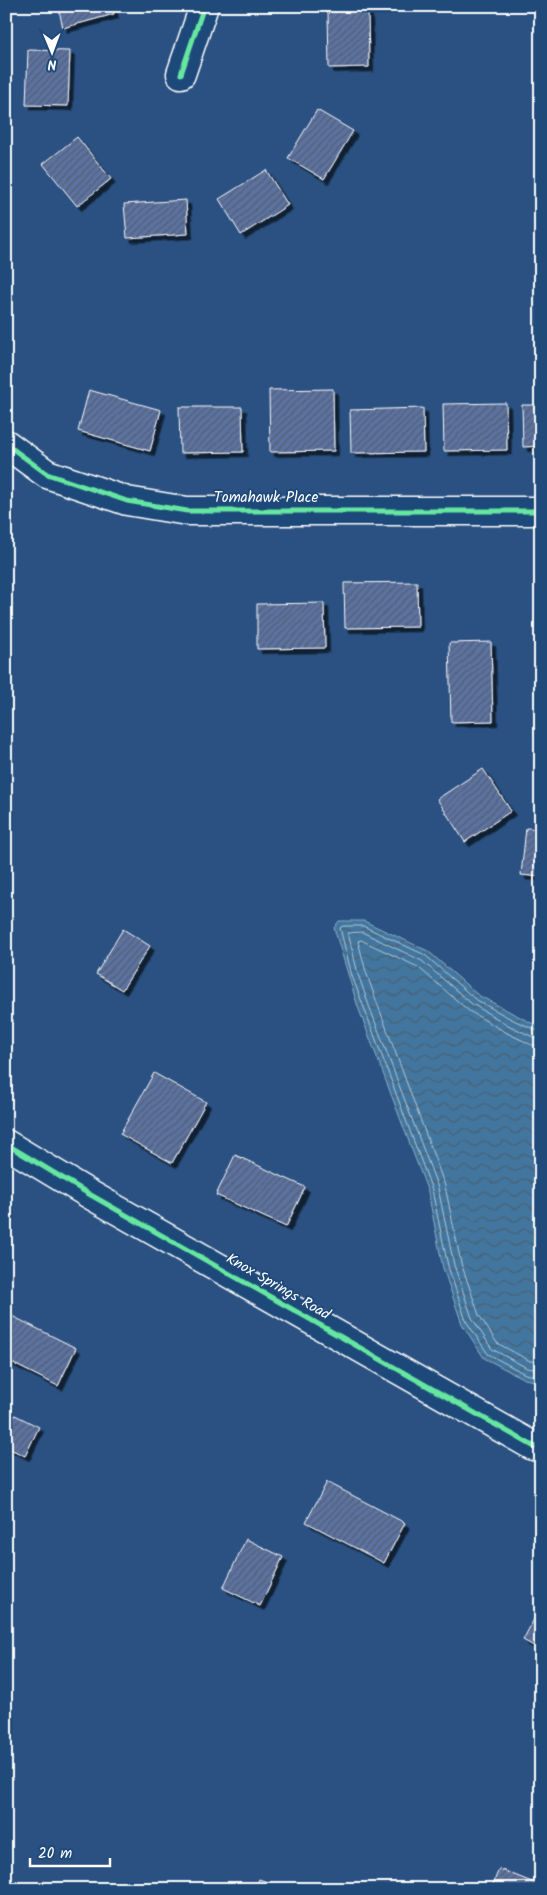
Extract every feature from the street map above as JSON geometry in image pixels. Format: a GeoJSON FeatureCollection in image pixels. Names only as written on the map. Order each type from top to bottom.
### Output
{"type":"FeatureCollection","features":[{"type":"Feature","properties":{"kind":"street"},"geometry":{"type":"LineString","coordinates":[[180,74],[204,6]]}},
{"type":"Feature","properties":{"kind":"street","name":"Tomahawk Place"},"geometry":{"type":"LineString","coordinates":[[6,444],[47,474],[127,501],[187,511],[541,511]]}},
{"type":"Feature","properties":{"kind":"street","name":"Knox Springs Road"},"geometry":{"type":"LineString","coordinates":[[6,1144],[106,1204],[533,1446],[541,1448]]}},
{"type":"Feature","properties":{"kind":"water"},"geometry":{"type":"Polygon","coordinates":[[[339,921],[364,921],[428,951],[478,995],[541,1028],[541,1382],[524,1379],[484,1358],[462,1324],[443,1268],[428,1192],[358,1007],[334,928],[339,921]]]}},
{"type":"Feature","properties":{"kind":"building"},"geometry":{"type":"Polygon","coordinates":[[[58,6],[112,6],[114,14],[63,28],[58,6]]]}},
{"type":"Feature","properties":{"kind":"building"},"geometry":{"type":"Polygon","coordinates":[[[368,11],[369,67],[329,68],[328,12],[368,11]]]}},
{"type":"Feature","properties":{"kind":"building"},"geometry":{"type":"Polygon","coordinates":[[[28,50],[70,51],[68,106],[26,105],[28,50]]]}},
{"type":"Feature","properties":{"kind":"building"},"geometry":{"type":"Polygon","coordinates":[[[317,110],[353,131],[324,179],[288,158],[317,110]]]}},
{"type":"Feature","properties":{"kind":"building"},"geometry":{"type":"Polygon","coordinates":[[[77,137],[111,179],[77,206],[43,164],[77,137]]]}},
{"type":"Feature","properties":{"kind":"building"},"geometry":{"type":"Polygon","coordinates":[[[266,170],[288,205],[241,235],[219,199],[266,170]]]}},
{"type":"Feature","properties":{"kind":"building"},"geometry":{"type":"Polygon","coordinates":[[[186,200],[188,234],[127,238],[124,204],[186,200]]]}},
{"type":"Feature","properties":{"kind":"building"},"geometry":{"type":"Polygon","coordinates":[[[333,389],[334,451],[270,452],[269,390],[333,389]]]}},
{"type":"Feature","properties":{"kind":"building"},"geometry":{"type":"Polygon","coordinates":[[[89,390],[161,410],[150,451],[78,431],[89,390]]]}},
{"type":"Feature","properties":{"kind":"building"},"geometry":{"type":"Polygon","coordinates":[[[506,403],[507,450],[444,451],[443,404],[506,403]]]}},
{"type":"Feature","properties":{"kind":"building"},"geometry":{"type":"Polygon","coordinates":[[[522,405],[541,405],[541,446],[523,447],[522,405]]]}},
{"type":"Feature","properties":{"kind":"building"},"geometry":{"type":"Polygon","coordinates":[[[179,407],[242,407],[243,452],[180,453],[179,407]]]}},
{"type":"Feature","properties":{"kind":"building"},"geometry":{"type":"Polygon","coordinates":[[[423,408],[424,452],[351,453],[350,410],[423,408]]]}},
{"type":"Feature","properties":{"kind":"building"},"geometry":{"type":"Polygon","coordinates":[[[417,582],[418,627],[345,628],[344,583],[417,582]]]}},
{"type":"Feature","properties":{"kind":"building"},"geometry":{"type":"Polygon","coordinates":[[[324,603],[325,648],[257,649],[257,604],[324,603]]]}},
{"type":"Feature","properties":{"kind":"building"},"geometry":{"type":"Polygon","coordinates":[[[491,642],[493,721],[451,722],[449,643],[491,642]]]}},
{"type":"Feature","properties":{"kind":"building"},"geometry":{"type":"Polygon","coordinates":[[[483,769],[511,811],[465,842],[437,799],[483,769]]]}},
{"type":"Feature","properties":{"kind":"building"},"geometry":{"type":"Polygon","coordinates":[[[526,828],[541,829],[541,877],[521,875],[526,828]]]}},
{"type":"Feature","properties":{"kind":"building"},"geometry":{"type":"Polygon","coordinates":[[[123,929],[150,946],[122,990],[96,974],[123,929]]]}},
{"type":"Feature","properties":{"kind":"building"},"geometry":{"type":"Polygon","coordinates":[[[154,1073],[206,1102],[172,1163],[120,1134],[154,1073]]]}},
{"type":"Feature","properties":{"kind":"building"},"geometry":{"type":"Polygon","coordinates":[[[235,1155],[305,1187],[286,1227],[216,1195],[235,1155]]]}},
{"type":"Feature","properties":{"kind":"building"},"geometry":{"type":"Polygon","coordinates":[[[6,1313],[76,1348],[58,1386],[6,1360],[6,1313]]]}},
{"type":"Feature","properties":{"kind":"building"},"geometry":{"type":"Polygon","coordinates":[[[15,1415],[39,1427],[25,1456],[6,1447],[6,1432],[15,1415]]]}},
{"type":"Feature","properties":{"kind":"building"},"geometry":{"type":"Polygon","coordinates":[[[327,1482],[405,1523],[384,1563],[306,1522],[327,1482]]]}},
{"type":"Feature","properties":{"kind":"building"},"geometry":{"type":"Polygon","coordinates":[[[246,1539],[283,1557],[260,1606],[223,1588],[246,1539]]]}},
{"type":"Feature","properties":{"kind":"building"},"geometry":{"type":"Polygon","coordinates":[[[541,1606],[541,1650],[523,1640],[541,1606]]]}},
{"type":"Feature","properties":{"kind":"building"},"geometry":{"type":"Polygon","coordinates":[[[499,1869],[537,1884],[535,1889],[491,1889],[499,1869]]]}},
{"type":"Feature","properties":{"kind":"building"},"geometry":{"type":"Polygon","coordinates":[[[259,1879],[287,1889],[255,1889],[259,1879]]]}},
{"type":"Feature","properties":{"kind":"cycle path"},"geometry":{"type":"LineString","coordinates":[[181,74],[204,6]]}},
{"type":"Feature","properties":{"kind":"cycle path"},"geometry":{"type":"LineString","coordinates":[[6,444],[47,474],[127,501],[187,511],[541,511]]}},
{"type":"Feature","properties":{"kind":"cycle path"},"geometry":{"type":"LineString","coordinates":[[6,1144],[89,1194],[533,1446],[541,1448]]}}]}
